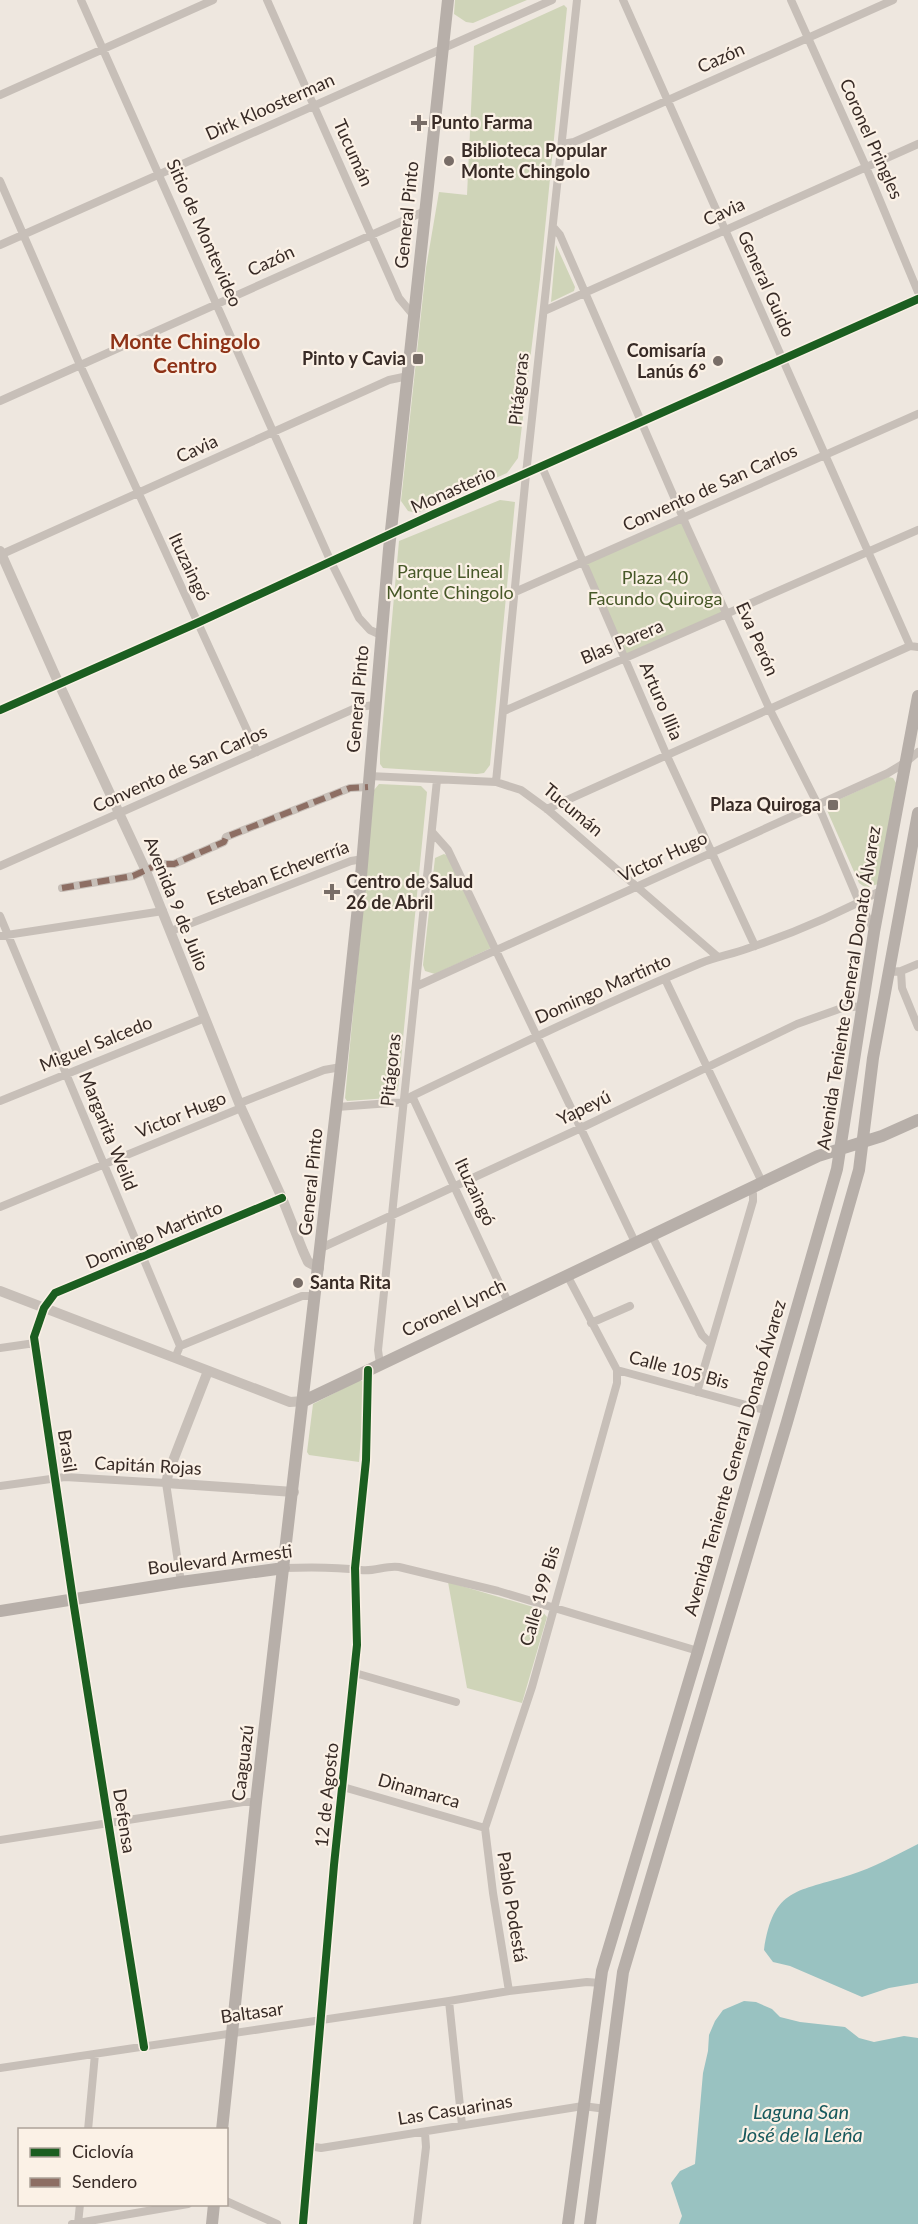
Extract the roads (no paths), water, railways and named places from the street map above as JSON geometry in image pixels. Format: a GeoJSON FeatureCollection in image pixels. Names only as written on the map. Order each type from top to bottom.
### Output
{"type":"FeatureCollection","features":[{"type":"Feature","properties":{"kind":"main road","name":"General Pinto"},"geometry":{"type":"LineString","coordinates":[[304,1401],[363,859],[381,635],[448,0]]}},
{"type":"Feature","properties":{"kind":"main road","name":"Avenida Teniente General Donato Álvarez"},"geometry":{"type":"LineString","coordinates":[[568,2224],[600,1983],[768,1411],[841,1149],[874,932],[918,696]]}},
{"type":"Feature","properties":{"kind":"main road","name":"Avenida Teniente General Donato Álvarez"},"geometry":{"type":"LineString","coordinates":[[590,2224],[626,1962],[859,1170],[873,1058],[887,987],[895,972],[915,848],[918,813]]}},
{"type":"Feature","properties":{"kind":"main road","name":"Coronel Lynch"},"geometry":{"type":"LineString","coordinates":[[304,1401],[818,1156],[862,1143],[918,1120]]}},
{"type":"Feature","properties":{"kind":"main road","name":"Caaguazú"},"geometry":{"type":"LineString","coordinates":[[222,2128],[256,1802],[304,1401]]}},
{"type":"Feature","properties":{"kind":"main road","name":"Boulevard Armesti"},"geometry":{"type":"LineString","coordinates":[[0,1611],[284,1568]]}},
{"type":"Feature","properties":{"kind":"main road"},"geometry":{"type":"LineString","coordinates":[[212,2224],[214,2206]]}},
{"type":"Feature","properties":{"kind":"street","name":"Sitio de Montevideo"},"geometry":{"type":"LineString","coordinates":[[81,0],[331,562],[359,618],[370,630],[381,635]]}},
{"type":"Feature","properties":{"kind":"street"},"geometry":{"type":"LineString","coordinates":[[0,95],[213,0]]}},
{"type":"Feature","properties":{"kind":"street","name":"Tucumán"},"geometry":{"type":"LineString","coordinates":[[267,0],[399,298],[414,316]]}},
{"type":"Feature","properties":{"kind":"street","name":"Dirk Kloosterman"},"geometry":{"type":"LineString","coordinates":[[0,245],[552,0]]}},
{"type":"Feature","properties":{"kind":"street","name":"Pitágoras"},"geometry":{"type":"LineString","coordinates":[[496,782],[526,474],[577,0]]}},
{"type":"Feature","properties":{"kind":"street","name":"General Guido"},"geometry":{"type":"LineString","coordinates":[[623,0],[867,552],[914,646]]}},
{"type":"Feature","properties":{"kind":"street","name":"Coronel Pringles"},"geometry":{"type":"LineString","coordinates":[[791,0],[866,167],[918,292]]}},
{"type":"Feature","properties":{"kind":"street","name":"Cazón"},"geometry":{"type":"LineString","coordinates":[[562,144],[574,142],[893,0]]}},
{"type":"Feature","properties":{"kind":"street","name":"Cavia"},"geometry":{"type":"LineString","coordinates":[[544,311],[918,144]]}},
{"type":"Feature","properties":{"kind":"street","name":"Ituzaingó"},"geometry":{"type":"LineString","coordinates":[[0,181],[80,365],[257,752]]}},
{"type":"Feature","properties":{"kind":"street","name":"Cazón"},"geometry":{"type":"LineString","coordinates":[[0,400],[371,233],[425,211]]}},
{"type":"Feature","properties":{"kind":"street","name":"Eva Perón"},"geometry":{"type":"LineString","coordinates":[[553,227],[560,235],[770,710],[818,805],[874,932]]}},
{"type":"Feature","properties":{"kind":"street","name":"Monasterio"},"geometry":{"type":"LineString","coordinates":[[0,710],[918,299]]}},
{"type":"Feature","properties":{"kind":"street","name":"Cavia"},"geometry":{"type":"LineString","coordinates":[[0,554],[389,380],[408,376]]}},
{"type":"Feature","properties":{"kind":"street","name":"Convento de San Carlos"},"geometry":{"type":"LineString","coordinates":[[514,591],[918,414]]}},
{"type":"Feature","properties":{"kind":"street","name":"Arturo Illia"},"geometry":{"type":"LineString","coordinates":[[542,467],[667,756],[755,946]]}},
{"type":"Feature","properties":{"kind":"street","name":"Blas Parera"},"geometry":{"type":"LineString","coordinates":[[504,711],[918,530]]}},
{"type":"Feature","properties":{"kind":"street","name":"Avenida 9 de Julio"},"geometry":{"type":"LineString","coordinates":[[0,554],[146,871],[241,1105],[308,1262],[319,1268]]}},
{"type":"Feature","properties":{"kind":"street"},"geometry":{"type":"LineString","coordinates":[[547,809],[914,646]]}},
{"type":"Feature","properties":{"kind":"street","name":"Convento de San Carlos"},"geometry":{"type":"LineString","coordinates":[[0,866],[358,707],[375,705]]}},
{"type":"Feature","properties":{"kind":"street","name":"Victor Hugo"},"geometry":{"type":"LineString","coordinates":[[417,986],[888,773],[918,752]]}},
{"type":"Feature","properties":{"kind":"street","name":"Pitágoras"},"geometry":{"type":"LineString","coordinates":[[380,1364],[378,1350],[437,780]]}},
{"type":"Feature","properties":{"kind":"street"},"geometry":{"type":"LineString","coordinates":[[62,888],[133,876],[159,864],[174,864],[224,842],[226,837],[369,781]]}},
{"type":"Feature","properties":{"kind":"street","name":"Tucumán"},"geometry":{"type":"LineString","coordinates":[[369,781],[496,782],[521,790],[547,809],[718,957]]}},
{"type":"Feature","properties":{"kind":"street"},"geometry":{"type":"LineString","coordinates":[[432,832],[448,849],[635,1242]]}},
{"type":"Feature","properties":{"kind":"street","name":"Esteban Echeverría"},"geometry":{"type":"LineString","coordinates":[[171,932],[351,861],[363,859]]}},
{"type":"Feature","properties":{"kind":"street","name":"Domingo Martinto"},"geometry":{"type":"LineString","coordinates":[[405,1102],[412,1096],[538,1035],[718,957],[755,946],[882,890]]}},
{"type":"Feature","properties":{"kind":"street"},"geometry":{"type":"LineString","coordinates":[[4,935],[163,911]]}},
{"type":"Feature","properties":{"kind":"street","name":"Margarita Weild"},"geometry":{"type":"LineString","coordinates":[[0,916],[4,935],[67,1074],[180,1346]]}},
{"type":"Feature","properties":{"kind":"street"},"geometry":{"type":"LineString","coordinates":[[918,964],[895,972],[918,1027]]}},
{"type":"Feature","properties":{"kind":"street"},"geometry":{"type":"LineString","coordinates":[[665,979],[762,1182]]}},
{"type":"Feature","properties":{"kind":"street"},"geometry":{"type":"LineString","coordinates":[[887,987],[902,988]]}},
{"type":"Feature","properties":{"kind":"street","name":"Yapeyú"},"geometry":{"type":"LineString","coordinates":[[321,1248],[581,1128],[797,1024],[842,1008],[863,1006]]}},
{"type":"Feature","properties":{"kind":"street","name":"Miguel Salcedo"},"geometry":{"type":"LineString","coordinates":[[0,1101],[205,1018]]}},
{"type":"Feature","properties":{"kind":"street","name":"Victor Hugo"},"geometry":{"type":"LineString","coordinates":[[0,1207],[324,1070],[341,1067]]}},
{"type":"Feature","properties":{"kind":"street","name":"Ituzaingó"},"geometry":{"type":"LineString","coordinates":[[412,1096],[508,1302]]}},
{"type":"Feature","properties":{"kind":"street"},"geometry":{"type":"LineString","coordinates":[[337,1107],[405,1102]]}},
{"type":"Feature","properties":{"kind":"street"},"geometry":{"type":"LineString","coordinates":[[698,1392],[753,1201],[750,1188]]}},
{"type":"Feature","properties":{"kind":"street","name":"Domingo Martinto"},"geometry":{"type":"LineString","coordinates":[[44,1308],[56,1293],[282,1198]]}},
{"type":"Feature","properties":{"kind":"street"},"geometry":{"type":"LineString","coordinates":[[651,1234],[702,1335],[711,1344]]}},
{"type":"Feature","properties":{"kind":"street","name":"Calle 105 Bis"},"geometry":{"type":"LineString","coordinates":[[567,1275],[617,1371],[768,1411]]}},
{"type":"Feature","properties":{"kind":"street"},"geometry":{"type":"LineString","coordinates":[[0,1291],[290,1402],[304,1401]]}},
{"type":"Feature","properties":{"kind":"street"},"geometry":{"type":"LineString","coordinates":[[176,1358],[180,1346],[302,1296],[316,1296]]}},
{"type":"Feature","properties":{"kind":"street"},"geometry":{"type":"LineString","coordinates":[[591,1323],[630,1306]]}},
{"type":"Feature","properties":{"kind":"street","name":"Brasil"},"geometry":{"type":"LineString","coordinates":[[44,1308],[35,1332],[35,1343],[74,1600]]}},
{"type":"Feature","properties":{"kind":"street"},"geometry":{"type":"LineString","coordinates":[[0,1348],[35,1343]]}},
{"type":"Feature","properties":{"kind":"street","name":"12 de Agosto"},"geometry":{"type":"LineString","coordinates":[[303,2224],[334,1865],[355,1673],[357,1645],[355,1568],[366,1460],[368,1370]]}},
{"type":"Feature","properties":{"kind":"street"},"geometry":{"type":"LineString","coordinates":[[181,1582],[166,1483],[208,1371]]}},
{"type":"Feature","properties":{"kind":"street","name":"Calle 199 Bis"},"geometry":{"type":"LineString","coordinates":[[485,1828],[520,1726],[617,1383],[617,1371]]}},
{"type":"Feature","properties":{"kind":"street","name":"Capitán Rojas"},"geometry":{"type":"LineString","coordinates":[[0,1486],[56,1478],[294,1492]]}},
{"type":"Feature","properties":{"kind":"street","name":"Boulevard Armesti"},"geometry":{"type":"LineString","coordinates":[[284,1568],[365,1570],[392,1566],[445,1577],[698,1651]]}},
{"type":"Feature","properties":{"kind":"street","name":"Defensa"},"geometry":{"type":"LineString","coordinates":[[74,1600],[144,2047]]}},
{"type":"Feature","properties":{"kind":"street"},"geometry":{"type":"LineString","coordinates":[[355,1673],[456,1702]]}},
{"type":"Feature","properties":{"kind":"street","name":"Dinamarca"},"geometry":{"type":"LineString","coordinates":[[343,1787],[485,1828]]}},
{"type":"Feature","properties":{"kind":"street"},"geometry":{"type":"LineString","coordinates":[[0,1840],[243,1802],[256,1802]]}},
{"type":"Feature","properties":{"kind":"street","name":"Pablo Podestá"},"geometry":{"type":"LineString","coordinates":[[485,1828],[509,1991]]}},
{"type":"Feature","properties":{"kind":"street","name":"Baltasar"},"geometry":{"type":"LineString","coordinates":[[0,2068],[509,1991],[587,1982],[600,1983]]}},
{"type":"Feature","properties":{"kind":"street"},"geometry":{"type":"LineString","coordinates":[[449,2001],[462,2125]]}},
{"type":"Feature","properties":{"kind":"street"},"geometry":{"type":"LineString","coordinates":[[88,2128],[95,2054]]}},
{"type":"Feature","properties":{"kind":"street","name":"Las Casuarinas"},"geometry":{"type":"LineString","coordinates":[[309,2146],[321,2148],[424,2133],[583,2106],[606,2109]]}},
{"type":"Feature","properties":{"kind":"street"},"geometry":{"type":"LineString","coordinates":[[417,2224],[426,2147],[424,2133]]}},
{"type":"Feature","properties":{"kind":"street"},"geometry":{"type":"LineString","coordinates":[[228,2203],[277,2224]]}},
{"type":"Feature","properties":{"kind":"street"},"geometry":{"type":"LineString","coordinates":[[80,2206],[76,2224],[182,2206]]}},
{"type":"Feature","properties":{"kind":"water"},"geometry":{"type":"Polygon","coordinates":[[[918,1844],[918,1983],[889,1988],[862,1997],[790,1966],[773,1962],[764,1950],[774,1914],[781,1903],[791,1895],[867,1869],[918,1844]]]}},
{"type":"Feature","properties":{"kind":"water","name":"Laguna San José de la Leña"},"geometry":{"type":"Polygon","coordinates":[[[744,2001],[756,2002],[772,2009],[780,2017],[800,2022],[845,2027],[859,2038],[874,2042],[904,2036],[918,2038],[918,2224],[679,2224],[682,2216],[671,2183],[680,2171],[695,2164],[703,2073],[709,2035],[723,2010],[744,2001]]]}},
{"type":"Feature","properties":{"kind":"place","name":"Punto Farma"},"geometry":{"type":"Point","coordinates":[419,123]}},
{"type":"Feature","properties":{"kind":"place","name":"Biblioteca Popular Monte Chingolo"},"geometry":{"type":"Point","coordinates":[449,161]}},
{"type":"Feature","properties":{"kind":"place","name":"Pinto y Cavia"},"geometry":{"type":"Point","coordinates":[418,359]}},
{"type":"Feature","properties":{"kind":"place","name":"Comisaría Lanús 6°"},"geometry":{"type":"Point","coordinates":[718,361]}},
{"type":"Feature","properties":{"kind":"place","name":"Plaza Quiroga"},"geometry":{"type":"Point","coordinates":[833,805]}},
{"type":"Feature","properties":{"kind":"place","name":"Centro de Salud 26 de Abril"},"geometry":{"type":"Point","coordinates":[332,892]}},
{"type":"Feature","properties":{"kind":"place","name":"Santa Rita"},"geometry":{"type":"Point","coordinates":[298,1283]}},
{"type":"Feature","properties":{"kind":"district","name":"Monte Chingolo Centro"},"geometry":{"type":"Point","coordinates":[185,354]}},
{"type":"Feature","properties":{"kind":"park label","name":"Parque Lineal Monte Chingolo"},"geometry":{"type":"Point","coordinates":[450,582]}},
{"type":"Feature","properties":{"kind":"park label","name":"Plaza 40 Facundo Quiroga"},"geometry":{"type":"Point","coordinates":[655,588]}}]}
